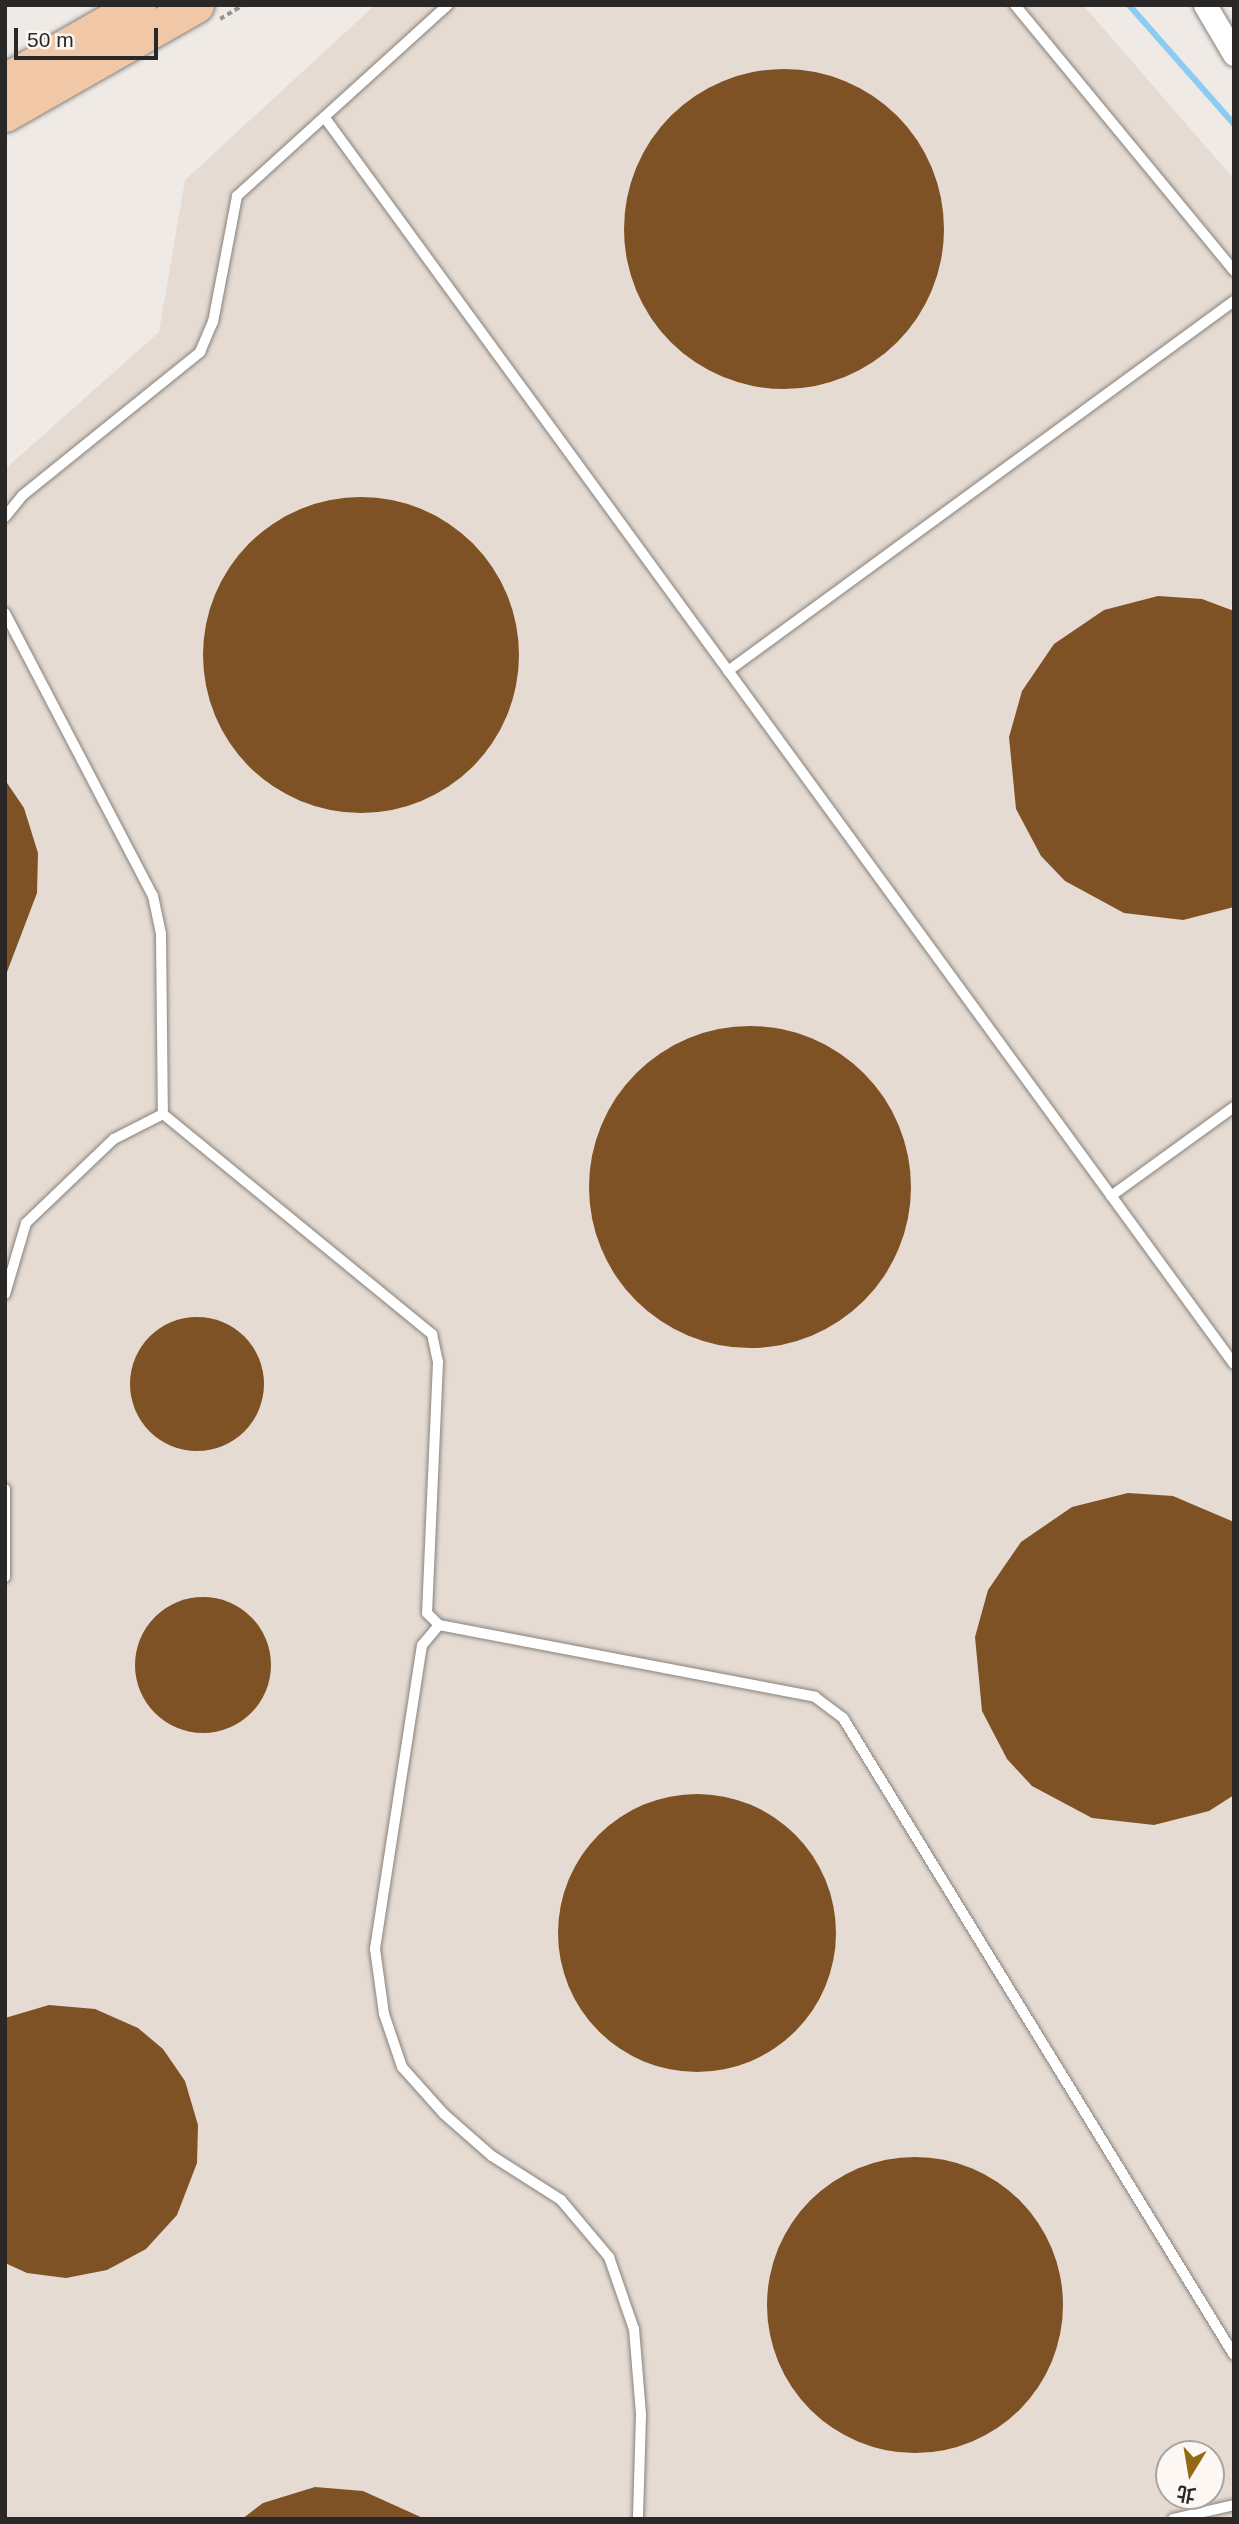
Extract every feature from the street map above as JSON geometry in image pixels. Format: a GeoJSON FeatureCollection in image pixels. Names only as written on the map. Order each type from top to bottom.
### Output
{"type":"FeatureCollection","features":[{"type":"Feature","properties":{"kind":"main road"},"geometry":{"type":"LineString","coordinates":[[5,81],[138,5]]}},
{"type":"Feature","properties":{"kind":"main road"},"geometry":{"type":"LineString","coordinates":[[5,114],[196,5]]}},
{"type":"Feature","properties":{"kind":"street"},"geometry":{"type":"LineString","coordinates":[[1205,5],[1234,54]]}},
{"type":"Feature","properties":{"kind":"lane"},"geometry":{"type":"LineString","coordinates":[[5,517],[23,495],[200,352],[213,322],[237,196],[448,5]]}},
{"type":"Feature","properties":{"kind":"lane"},"geometry":{"type":"LineString","coordinates":[[1015,5],[1234,271]]}},
{"type":"Feature","properties":{"kind":"lane"},"geometry":{"type":"LineString","coordinates":[[325,118],[1234,1364]]}},
{"type":"Feature","properties":{"kind":"lane"},"geometry":{"type":"LineString","coordinates":[[728,671],[1234,301]]}},
{"type":"Feature","properties":{"kind":"lane"},"geometry":{"type":"LineString","coordinates":[[5,613],[153,895],[161,934],[163,1114]]}},
{"type":"Feature","properties":{"kind":"lane"},"geometry":{"type":"LineString","coordinates":[[1111,1196],[1234,1107]]}},
{"type":"Feature","properties":{"kind":"lane"},"geometry":{"type":"LineString","coordinates":[[5,1294],[26,1223],[114,1139],[163,1114]]}},
{"type":"Feature","properties":{"kind":"lane"},"geometry":{"type":"LineString","coordinates":[[163,1114],[432,1334],[438,1362],[427,1613],[439,1625],[815,1697],[843,1718],[1234,2355]]}},
{"type":"Feature","properties":{"kind":"lane"},"geometry":{"type":"LineString","coordinates":[[5,1489],[5,1577]]}},
{"type":"Feature","properties":{"kind":"lane"},"geometry":{"type":"LineString","coordinates":[[439,1625],[422,1645],[375,1949],[384,2014],[402,2067],[444,2114],[492,2156],[561,2200],[609,2257],[634,2329],[640,2415],[638,2519]]}},
{"type":"Feature","properties":{"kind":"lane"},"geometry":{"type":"LineString","coordinates":[[1173,2519],[1234,2505]]}},
{"type":"Feature","properties":{"kind":"shaded area"},"geometry":{"type":"Polygon","coordinates":[[[375,5],[1083,5],[1234,179],[1234,2519],[5,2519],[5,469],[159,332],[185,180],[375,5]]]}},
{"type":"Feature","properties":{"kind":"building"},"geometry":{"type":"Polygon","coordinates":[[[768,69],[800,69],[831,76],[860,88],[886,105],[908,127],[925,153],[937,182],[944,213],[944,245],[937,276],[925,305],[908,331],[886,353],[860,370],[831,382],[800,389],[768,389],[737,382],[708,370],[682,353],[660,331],[643,305],[631,276],[624,245],[624,213],[631,182],[643,153],[660,127],[682,105],[708,88],[737,76],[768,69]]]}},
{"type":"Feature","properties":{"kind":"building"},"geometry":{"type":"Polygon","coordinates":[[[361,497],[392,500],[422,509],[449,524],[473,543],[492,567],[507,594],[516,624],[519,655],[516,686],[507,716],[492,743],[473,767],[449,786],[422,801],[392,810],[361,813],[330,810],[300,801],[273,786],[249,767],[230,743],[215,716],[206,686],[203,655],[206,624],[215,594],[230,567],[249,543],[273,524],[300,509],[330,500],[361,497]]]}},
{"type":"Feature","properties":{"kind":"building"},"geometry":{"type":"Polygon","coordinates":[[[1158,596],[1202,599],[1234,611],[1234,907],[1183,920],[1124,913],[1065,881],[1041,856],[1016,809],[1009,737],[1022,691],[1054,644],[1104,610],[1158,596]]]}},
{"type":"Feature","properties":{"kind":"building"},"geometry":{"type":"Polygon","coordinates":[[[5,780],[24,808],[38,853],[37,893],[7,972],[5,780]]]}},
{"type":"Feature","properties":{"kind":"building"},"geometry":{"type":"Polygon","coordinates":[[[750,1026],[781,1029],[812,1038],[840,1053],[864,1073],[884,1097],[899,1125],[908,1156],[911,1187],[908,1218],[899,1249],[884,1277],[864,1301],[840,1321],[812,1336],[781,1345],[750,1348],[719,1345],[688,1336],[660,1321],[636,1301],[616,1277],[601,1249],[592,1218],[589,1187],[592,1156],[601,1125],[616,1097],[636,1073],[660,1053],[688,1038],[719,1029],[750,1026]]]}},
{"type":"Feature","properties":{"kind":"building"},"geometry":{"type":"Polygon","coordinates":[[[197,1317],[223,1322],[245,1336],[259,1358],[264,1384],[259,1410],[245,1432],[223,1446],[197,1451],[171,1446],[149,1432],[135,1410],[130,1384],[135,1358],[149,1336],[171,1322],[197,1317]]]}},
{"type":"Feature","properties":{"kind":"building"},"geometry":{"type":"Polygon","coordinates":[[[1128,1493],[1173,1496],[1234,1522],[1234,1795],[1209,1811],[1154,1825],[1092,1818],[1032,1786],[1007,1759],[982,1711],[975,1637],[988,1590],[1021,1542],[1072,1507],[1128,1493]]]}},
{"type":"Feature","properties":{"kind":"building"},"geometry":{"type":"Polygon","coordinates":[[[203,1597],[229,1602],[251,1617],[266,1639],[271,1665],[266,1691],[251,1713],[229,1728],[203,1733],[177,1728],[155,1713],[140,1691],[135,1665],[140,1639],[155,1617],[177,1602],[203,1597]]]}},
{"type":"Feature","properties":{"kind":"building"},"geometry":{"type":"Polygon","coordinates":[[[697,1794],[737,1800],[763,1810],[795,1835],[820,1867],[830,1893],[836,1933],[830,1973],[820,1999],[795,2031],[763,2056],[737,2066],[697,2072],[657,2066],[631,2056],[599,2031],[574,1999],[564,1973],[558,1933],[564,1893],[574,1867],[599,1835],[631,1810],[657,1800],[697,1794]]]}},
{"type":"Feature","properties":{"kind":"building"},"geometry":{"type":"Polygon","coordinates":[[[49,2005],[95,2009],[138,2028],[163,2049],[185,2081],[198,2125],[197,2163],[177,2215],[146,2249],[107,2270],[66,2278],[27,2273],[5,2263],[5,2018],[49,2005]]]}},
{"type":"Feature","properties":{"kind":"building"},"geometry":{"type":"Polygon","coordinates":[[[900,2157],[930,2157],[958,2163],[985,2174],[1009,2190],[1030,2211],[1046,2235],[1057,2262],[1063,2305],[1057,2348],[1046,2375],[1030,2399],[1009,2420],[985,2436],[958,2447],[930,2453],[900,2453],[872,2447],[845,2436],[821,2420],[800,2399],[784,2375],[773,2348],[767,2320],[767,2290],[773,2262],[784,2235],[800,2211],[821,2190],[845,2174],[872,2163],[900,2157]]]}},
{"type":"Feature","properties":{"kind":"building"},"geometry":{"type":"Polygon","coordinates":[[[315,2487],[363,2491],[425,2519],[242,2519],[263,2503],[315,2487]]]}},
{"type":"Feature","properties":{"kind":"waterway"},"geometry":{"type":"LineString","coordinates":[[1129,5],[1234,124]]}}]}
